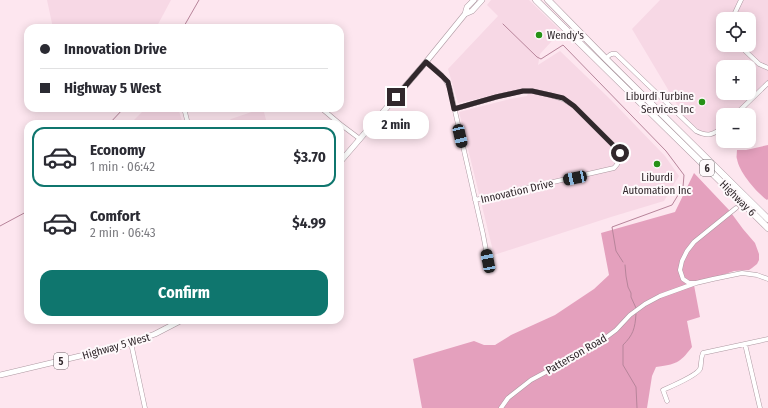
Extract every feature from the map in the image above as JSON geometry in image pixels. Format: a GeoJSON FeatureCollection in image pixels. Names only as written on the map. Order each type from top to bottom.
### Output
{"type":"FeatureCollection","features":[{"type":"Feature","properties":{"kind":"highway","name":"Highway 6"},"geometry":{"type":"LineString","coordinates":[[536,0],[598,56],[768,228]]}},
{"type":"Feature","properties":{"kind":"highway","name":"Highway 6"},"geometry":{"type":"LineString","coordinates":[[548,0],[598,56],[606,59],[648,106],[768,219]]}},
{"type":"Feature","properties":{"kind":"main road"},"geometry":{"type":"LineString","coordinates":[[344,157],[426,62],[465,14],[467,7],[474,0]]}},
{"type":"Feature","properties":{"kind":"main road"},"geometry":{"type":"LineString","coordinates":[[465,14],[472,11],[482,0]]}},
{"type":"Feature","properties":{"kind":"main road","name":"Highway 5 West"},"geometry":{"type":"LineString","coordinates":[[0,375],[131,343],[155,334],[174,324]]}},
{"type":"Feature","properties":{"kind":"street"},"geometry":{"type":"LineString","coordinates":[[735,12],[741,0]]}},
{"type":"Feature","properties":{"kind":"street"},"geometry":{"type":"LineString","coordinates":[[746,52],[759,64],[768,68]]}},
{"type":"Feature","properties":{"kind":"street"},"geometry":{"type":"LineString","coordinates":[[606,59],[609,55],[616,54],[696,131],[709,135],[716,132]]}},
{"type":"Feature","properties":{"kind":"street"},"geometry":{"type":"LineString","coordinates":[[426,62],[448,82],[488,261]]}},
{"type":"Feature","properties":{"kind":"street"},"geometry":{"type":"LineString","coordinates":[[742,108],[768,83]]}},
{"type":"Feature","properties":{"kind":"street","name":"Innovation Drive"},"geometry":{"type":"LineString","coordinates":[[454,109],[523,91],[532,91],[563,98],[574,106],[620,153],[620,160],[614,168],[475,200]]}},
{"type":"Feature","properties":{"kind":"street"},"geometry":{"type":"LineString","coordinates":[[326,112],[335,120]]}},
{"type":"Feature","properties":{"kind":"street"},"geometry":{"type":"LineString","coordinates":[[344,127],[360,139]]}},
{"type":"Feature","properties":{"kind":"street"},"geometry":{"type":"LineString","coordinates":[[696,283],[689,283],[683,279],[680,270],[682,261],[687,251],[694,242],[736,208]]}},
{"type":"Feature","properties":{"kind":"street","name":"Patterson Road"},"geometry":{"type":"LineString","coordinates":[[501,408],[508,398],[531,380],[604,339],[616,330],[630,315],[645,304],[660,296],[696,283],[742,273],[768,279]]}},
{"type":"Feature","properties":{"kind":"street"},"geometry":{"type":"LineString","coordinates":[[667,401],[663,390],[698,373],[701,367],[701,358],[703,353],[768,339]]}},
{"type":"Feature","properties":{"kind":"street"},"geometry":{"type":"LineString","coordinates":[[131,343],[145,408]]}},
{"type":"Feature","properties":{"kind":"street"},"geometry":{"type":"LineString","coordinates":[[745,344],[760,408]]}},
{"type":"Feature","properties":{"kind":"shaded area"},"geometry":{"type":"Polygon","coordinates":[[[47,0],[171,0],[158,24],[52,24],[47,0]]]}},
{"type":"Feature","properties":{"kind":"shaded area"},"geometry":{"type":"Polygon","coordinates":[[[491,0],[529,0],[561,31],[540,54],[538,65],[560,51],[610,99],[665,156],[679,176],[664,201],[494,255],[459,112],[527,96],[530,88],[458,103],[448,69],[498,16],[487,5],[491,0]]]}},
{"type":"Feature","properties":{"kind":"shaded area"},"geometry":{"type":"Polygon","coordinates":[[[660,0],[768,0],[768,80],[756,92],[756,60],[716,60],[716,100],[748,100],[740,108],[716,108],[716,130],[712,132],[705,133],[699,130],[685,118],[632,29],[660,0]]]}},
{"type":"Feature","properties":{"kind":"shaded area"},"geometry":{"type":"Polygon","coordinates":[[[142,112],[179,112],[182,120],[134,120],[142,112]]]}},
{"type":"Feature","properties":{"kind":"shaded area"},"geometry":{"type":"Polygon","coordinates":[[[251,112],[264,112],[266,120],[230,120],[251,112]]]}},
{"type":"Feature","properties":{"kind":"shaded area"},"geometry":{"type":"Polygon","coordinates":[[[768,145],[767,200],[744,176],[738,164],[737,150],[768,145]]]}},
{"type":"Feature","properties":{"kind":"shaded area"},"geometry":{"type":"Polygon","coordinates":[[[694,173],[729,210],[755,243],[759,254],[759,260],[757,264],[749,270],[734,271],[694,285],[700,317],[687,321],[692,347],[684,357],[677,362],[656,367],[652,376],[647,408],[422,408],[413,359],[474,341],[484,345],[495,345],[511,335],[555,315],[594,289],[609,275],[601,233],[675,212],[694,173]]]}},
{"type":"Feature","properties":{"kind":"waterway"},"geometry":{"type":"LineString","coordinates":[[185,24],[199,0]]}},
{"type":"Feature","properties":{"kind":"waterway"},"geometry":{"type":"LineString","coordinates":[[503,24],[537,57],[541,59],[563,45],[666,151],[684,175],[683,187],[672,205],[612,227],[616,251],[623,262]]}},
{"type":"Feature","properties":{"kind":"waterway"},"geometry":{"type":"LineString","coordinates":[[113,120],[120,112]]}},
{"type":"Feature","properties":{"kind":"waterway"},"geometry":{"type":"LineString","coordinates":[[0,226],[24,213]]}},
{"type":"Feature","properties":{"kind":"waterway"},"geometry":{"type":"LineString","coordinates":[[625,265],[628,287],[636,308]]}},
{"type":"Feature","properties":{"kind":"waterway"},"geometry":{"type":"LineString","coordinates":[[636,314],[633,331],[623,345],[623,365],[636,387],[637,408]]}},
{"type":"Feature","properties":{"kind":"place","name":"Wendy's"},"geometry":{"type":"Point","coordinates":[539,35]}},
{"type":"Feature","properties":{"kind":"place","name":"Liburdi Turbine Services Inc"},"geometry":{"type":"Point","coordinates":[702,102]}},
{"type":"Feature","properties":{"kind":"place","name":"Liburdi Automation Inc"},"geometry":{"type":"Point","coordinates":[657,164]}},
{"type":"Feature","properties":{"kind":"route"},"geometry":{"type":"LineString","coordinates":[[396,97],[426,62],[448,82],[454,109],[523,91],[532,91],[563,98],[574,106],[620,153]]}}]}
